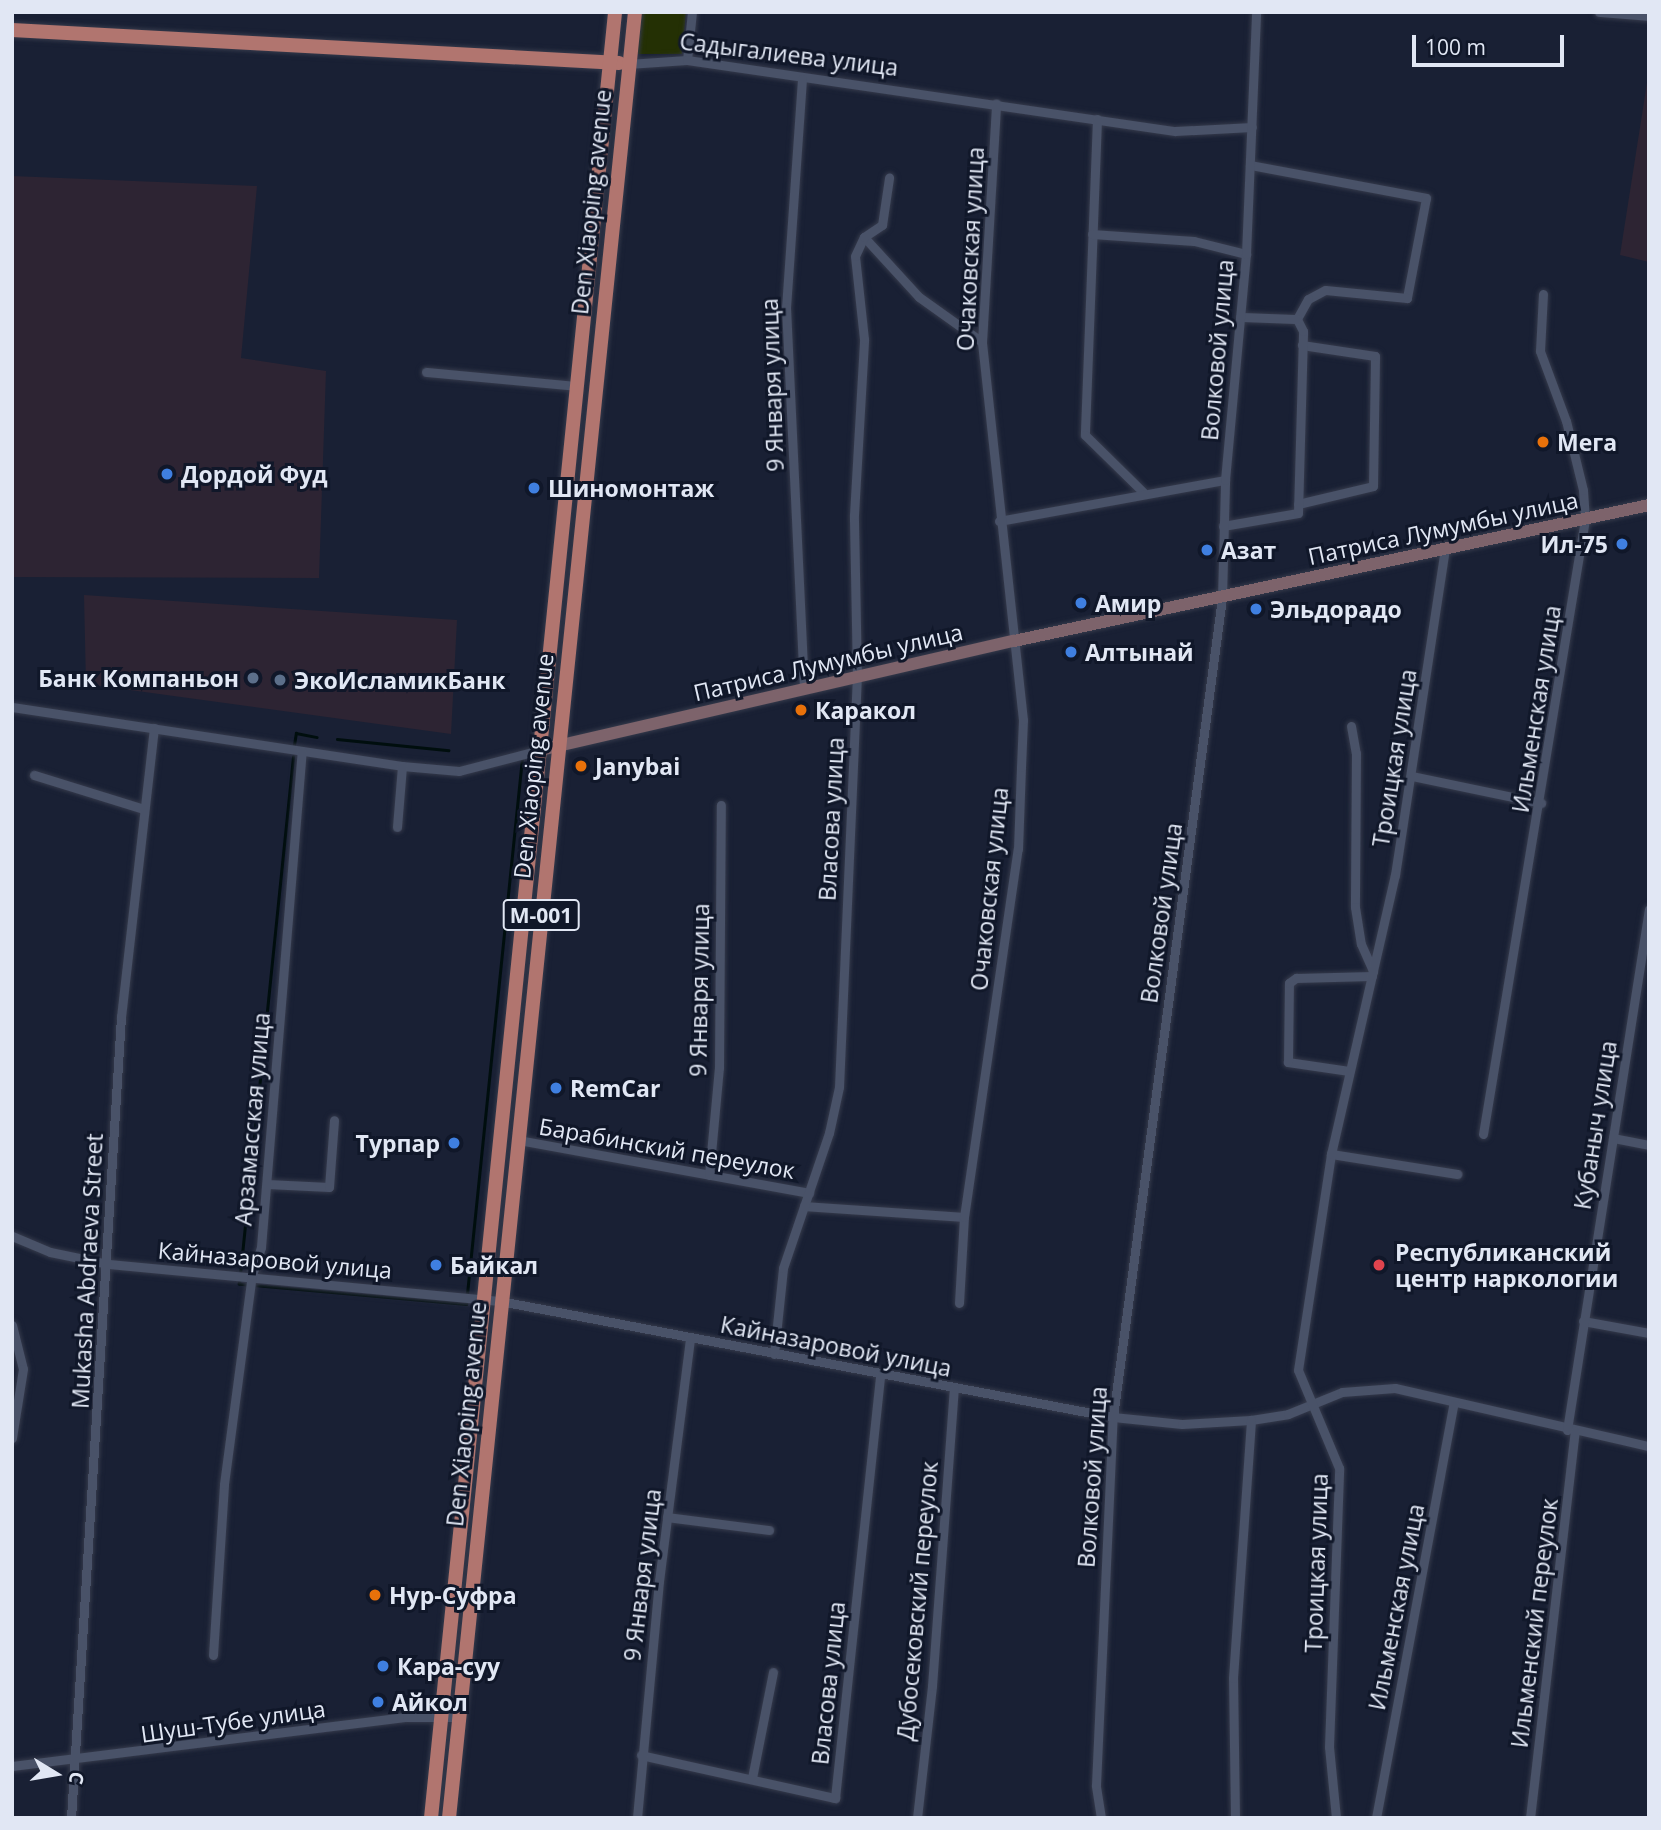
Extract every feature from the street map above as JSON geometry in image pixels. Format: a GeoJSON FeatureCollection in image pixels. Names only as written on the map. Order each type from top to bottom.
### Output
{"type":"FeatureCollection","features":[{"type":"Feature","properties":{"kind":"main road","name":"Den Xiaoping avenue"},"geometry":{"type":"LineString","coordinates":[[431,1818],[615,12]]}},
{"type":"Feature","properties":{"kind":"main road","name":"Den Xiaoping avenue"},"geometry":{"type":"LineString","coordinates":[[449,1818],[557,746],[635,12]]}},
{"type":"Feature","properties":{"kind":"main road","name":"Садыгалиева улица"},"geometry":{"type":"LineString","coordinates":[[12,30],[628,64]]}},
{"type":"Feature","properties":{"kind":"main road"},"geometry":{"type":"LineString","coordinates":[[514,1011],[531,1012]]}},
{"type":"Feature","properties":{"kind":"street"},"geometry":{"type":"LineString","coordinates":[[687,60],[692,12]]}},
{"type":"Feature","properties":{"kind":"street","name":"Волковой улица"},"geometry":{"type":"LineString","coordinates":[[1101,1818],[1096,1785],[1113,1417],[1222,597],[1225,480],[1246,254],[1256,12]]}},
{"type":"Feature","properties":{"kind":"street"},"geometry":{"type":"LineString","coordinates":[[1599,12],[1649,16]]}},
{"type":"Feature","properties":{"kind":"street","name":"Садыгалиева улица"},"geometry":{"type":"LineString","coordinates":[[628,64],[687,60],[802,79],[996,103],[1175,131],[1252,127]]}},
{"type":"Feature","properties":{"kind":"street","name":"9 Января улица"},"geometry":{"type":"LineString","coordinates":[[802,79],[786,307],[804,689]]}},
{"type":"Feature","properties":{"kind":"street","name":"Очаковская улица"},"geometry":{"type":"LineString","coordinates":[[959,1303],[964,1217],[1017,849],[1023,720],[999,521],[982,342],[996,103]]}},
{"type":"Feature","properties":{"kind":"street"},"geometry":{"type":"LineString","coordinates":[[1097,119],[1085,435],[1145,494]]}},
{"type":"Feature","properties":{"kind":"street"},"geometry":{"type":"LineString","coordinates":[[1223,526],[1283,519],[1298,513],[1302,345],[1297,319],[1308,299],[1325,290],[1406,298],[1426,198],[1250,165]]}},
{"type":"Feature","properties":{"kind":"street","name":"Власова улица"},"geometry":{"type":"LineString","coordinates":[[774,1354],[783,1268],[809,1193],[839,1087],[857,677],[854,515],[864,339],[855,256],[864,237],[882,225],[889,178]]}},
{"type":"Feature","properties":{"kind":"street"},"geometry":{"type":"LineString","coordinates":[[1092,234],[1194,241],[1246,254]]}},
{"type":"Feature","properties":{"kind":"street"},"geometry":{"type":"LineString","coordinates":[[864,237],[919,297],[982,342]]}},
{"type":"Feature","properties":{"kind":"street","name":"Ильменская улица"},"geometry":{"type":"LineString","coordinates":[[1483,1134],[1541,803],[1585,519],[1583,490],[1566,421],[1540,351],[1543,293]]}},
{"type":"Feature","properties":{"kind":"street"},"geometry":{"type":"LineString","coordinates":[[1240,317],[1297,319]]}},
{"type":"Feature","properties":{"kind":"street"},"geometry":{"type":"LineString","coordinates":[[1298,504],[1373,486],[1375,356],[1302,345]]}},
{"type":"Feature","properties":{"kind":"street"},"geometry":{"type":"LineString","coordinates":[[426,372],[576,386]]}},
{"type":"Feature","properties":{"kind":"street"},"geometry":{"type":"LineString","coordinates":[[999,521],[1225,480]]}},
{"type":"Feature","properties":{"kind":"street","name":"Патриса Лумумбы улица"},"geometry":{"type":"LineString","coordinates":[[12,706],[302,752],[459,771],[1014,641],[1649,505]]}},
{"type":"Feature","properties":{"kind":"street","name":"Троицкая улица"},"geometry":{"type":"LineString","coordinates":[[1336,1818],[1329,1747],[1339,1468],[1315,1404],[1298,1370],[1331,1154],[1373,973],[1412,776],[1445,549]]}},
{"type":"Feature","properties":{"kind":"street","name":"Троицкая улица"},"geometry":{"type":"LineString","coordinates":[[1352,726],[1356,753],[1355,907],[1361,944],[1373,973]]}},
{"type":"Feature","properties":{"kind":"street","name":"Mukasha Abdraeva Street"},"geometry":{"type":"LineString","coordinates":[[71,1818],[108,1264],[121,1017],[154,728]]}},
{"type":"Feature","properties":{"kind":"street","name":"Арзамасская улица"},"geometry":{"type":"LineString","coordinates":[[213,1654],[224,1484],[252,1275],[261,1247],[302,752]]}},
{"type":"Feature","properties":{"kind":"street"},"geometry":{"type":"LineString","coordinates":[[397,827],[402,766]]}},
{"type":"Feature","properties":{"kind":"street"},"geometry":{"type":"LineString","coordinates":[[34,775],[144,809]]}},
{"type":"Feature","properties":{"kind":"street"},"geometry":{"type":"LineString","coordinates":[[1412,776],[1541,803]]}},
{"type":"Feature","properties":{"kind":"street","name":"9 Января улица"},"geometry":{"type":"LineString","coordinates":[[709,1175],[719,1068],[720,805]]}},
{"type":"Feature","properties":{"kind":"street","name":"Кубаныч улица"},"geometry":{"type":"LineString","coordinates":[[1571,1431],[1583,1321],[1644,965],[1649,909]]}},
{"type":"Feature","properties":{"kind":"street"},"geometry":{"type":"LineString","coordinates":[[1349,1071],[1289,1062],[1289,983],[1296,978],[1373,973]]}},
{"type":"Feature","properties":{"kind":"street"},"geometry":{"type":"LineString","coordinates":[[267,1184],[329,1187],[334,1120]]}},
{"type":"Feature","properties":{"kind":"street"},"geometry":{"type":"LineString","coordinates":[[1613,1138],[1649,1145]]}},
{"type":"Feature","properties":{"kind":"street","name":"Барабинский переулок"},"geometry":{"type":"LineString","coordinates":[[518,1140],[809,1193]]}},
{"type":"Feature","properties":{"kind":"street"},"geometry":{"type":"LineString","coordinates":[[1331,1154],[1457,1174]]}},
{"type":"Feature","properties":{"kind":"street"},"geometry":{"type":"LineString","coordinates":[[804,1206],[964,1217]]}},
{"type":"Feature","properties":{"kind":"street","name":"Кайназаровой улица"},"geometry":{"type":"LineString","coordinates":[[12,1236],[50,1252],[108,1264],[252,1275],[500,1301],[1113,1417],[1182,1424],[1251,1420],[1369,1387],[1395,1388],[1571,1431],[1649,1446]]}},
{"type":"Feature","properties":{"kind":"street"},"geometry":{"type":"LineString","coordinates":[[1583,1321],[1649,1333]]}},
{"type":"Feature","properties":{"kind":"street"},"geometry":{"type":"LineString","coordinates":[[12,1325],[23,1369],[12,1438]]}},
{"type":"Feature","properties":{"kind":"street","name":"9 Января улица"},"geometry":{"type":"LineString","coordinates":[[637,1818],[641,1755],[667,1517],[690,1338]]}},
{"type":"Feature","properties":{"kind":"street","name":"Власова улица"},"geometry":{"type":"LineString","coordinates":[[641,1755],[835,1798],[880,1374]]}},
{"type":"Feature","properties":{"kind":"street","name":"Дубосековский переулок"},"geometry":{"type":"LineString","coordinates":[[917,1818],[934,1673],[954,1388]]}},
{"type":"Feature","properties":{"kind":"street","name":"Ильменская улица"},"geometry":{"type":"LineString","coordinates":[[1376,1818],[1454,1403]]}},
{"type":"Feature","properties":{"kind":"street"},"geometry":{"type":"LineString","coordinates":[[1234,1818],[1233,1678],[1251,1420]]}},
{"type":"Feature","properties":{"kind":"street","name":"Ильменский переулок"},"geometry":{"type":"LineString","coordinates":[[1530,1818],[1571,1431]]}},
{"type":"Feature","properties":{"kind":"street"},"geometry":{"type":"LineString","coordinates":[[667,1517],[769,1530]]}},
{"type":"Feature","properties":{"kind":"street"},"geometry":{"type":"LineString","coordinates":[[752,1778],[773,1672]]}},
{"type":"Feature","properties":{"kind":"street","name":"Шуш-Тубе улица"},"geometry":{"type":"LineString","coordinates":[[12,1766],[75,1761],[441,1715],[459,1717]]}},
{"type":"Feature","properties":{"kind":"shaded area"},"geometry":{"type":"Polygon","coordinates":[[[1649,70],[1649,262],[1620,255],[1649,70]]]}},
{"type":"Feature","properties":{"kind":"shaded area","name":"Дордой Фуд"},"geometry":{"type":"Polygon","coordinates":[[[12,176],[257,186],[241,358],[326,371],[319,578],[12,577],[12,176]]]}},
{"type":"Feature","properties":{"kind":"shaded area"},"geometry":{"type":"Polygon","coordinates":[[[84,595],[457,620],[451,734],[86,684],[84,595]]]}},
{"type":"Feature","properties":{"kind":"green space"},"geometry":{"type":"Polygon","coordinates":[[[640,12],[686,12],[682,54],[636,54],[640,12]]]}},
{"type":"Feature","properties":{"kind":"waterway"},"geometry":{"type":"LineString","coordinates":[[294,745],[296,733],[317,737]]}},
{"type":"Feature","properties":{"kind":"waterway"},"geometry":{"type":"LineString","coordinates":[[337,739],[448,750]]}},
{"type":"Feature","properties":{"kind":"waterway"},"geometry":{"type":"LineString","coordinates":[[247,1285],[239,1284],[293,757]]}},
{"type":"Feature","properties":{"kind":"waterway"},"geometry":{"type":"LineString","coordinates":[[467,1294],[522,758]]}},
{"type":"Feature","properties":{"kind":"waterway"},"geometry":{"type":"LineString","coordinates":[[253,1285],[466,1304],[466,1301]]}},
{"type":"Feature","properties":{"kind":"place","name":"Мега"},"geometry":{"type":"Point","coordinates":[1543,442]}},
{"type":"Feature","properties":{"kind":"place","name":"Дордой Фуд"},"geometry":{"type":"Point","coordinates":[167,474]}},
{"type":"Feature","properties":{"kind":"place","name":"Шиномонтаж"},"geometry":{"type":"Point","coordinates":[534,488]}},
{"type":"Feature","properties":{"kind":"place","name":"Ил-75"},"geometry":{"type":"Point","coordinates":[1622,544]}},
{"type":"Feature","properties":{"kind":"place","name":"Азат"},"geometry":{"type":"Point","coordinates":[1207,550]}},
{"type":"Feature","properties":{"kind":"place","name":"Амир"},"geometry":{"type":"Point","coordinates":[1081,603]}},
{"type":"Feature","properties":{"kind":"place","name":"Эльдорадо"},"geometry":{"type":"Point","coordinates":[1256,609]}},
{"type":"Feature","properties":{"kind":"place","name":"Алтынай"},"geometry":{"type":"Point","coordinates":[1071,652]}},
{"type":"Feature","properties":{"kind":"place","name":"Банк Компаньон"},"geometry":{"type":"Point","coordinates":[253,678]}},
{"type":"Feature","properties":{"kind":"place","name":"ЭкоИсламикБанк"},"geometry":{"type":"Point","coordinates":[280,680]}},
{"type":"Feature","properties":{"kind":"place","name":"Каракол"},"geometry":{"type":"Point","coordinates":[801,710]}},
{"type":"Feature","properties":{"kind":"place","name":"Janybai"},"geometry":{"type":"Point","coordinates":[581,766]}},
{"type":"Feature","properties":{"kind":"place","name":"RemCar"},"geometry":{"type":"Point","coordinates":[556,1088]}},
{"type":"Feature","properties":{"kind":"place","name":"Турпар"},"geometry":{"type":"Point","coordinates":[454,1143]}},
{"type":"Feature","properties":{"kind":"place","name":"Байкал"},"geometry":{"type":"Point","coordinates":[436,1265]}},
{"type":"Feature","properties":{"kind":"place","name":"Республиканский центр наркологии"},"geometry":{"type":"Point","coordinates":[1379,1265]}},
{"type":"Feature","properties":{"kind":"place","name":"Нур-Суфра"},"geometry":{"type":"Point","coordinates":[375,1595]}},
{"type":"Feature","properties":{"kind":"place","name":"Кара-суу"},"geometry":{"type":"Point","coordinates":[383,1666]}},
{"type":"Feature","properties":{"kind":"place","name":"Айкол"},"geometry":{"type":"Point","coordinates":[378,1702]}}]}
